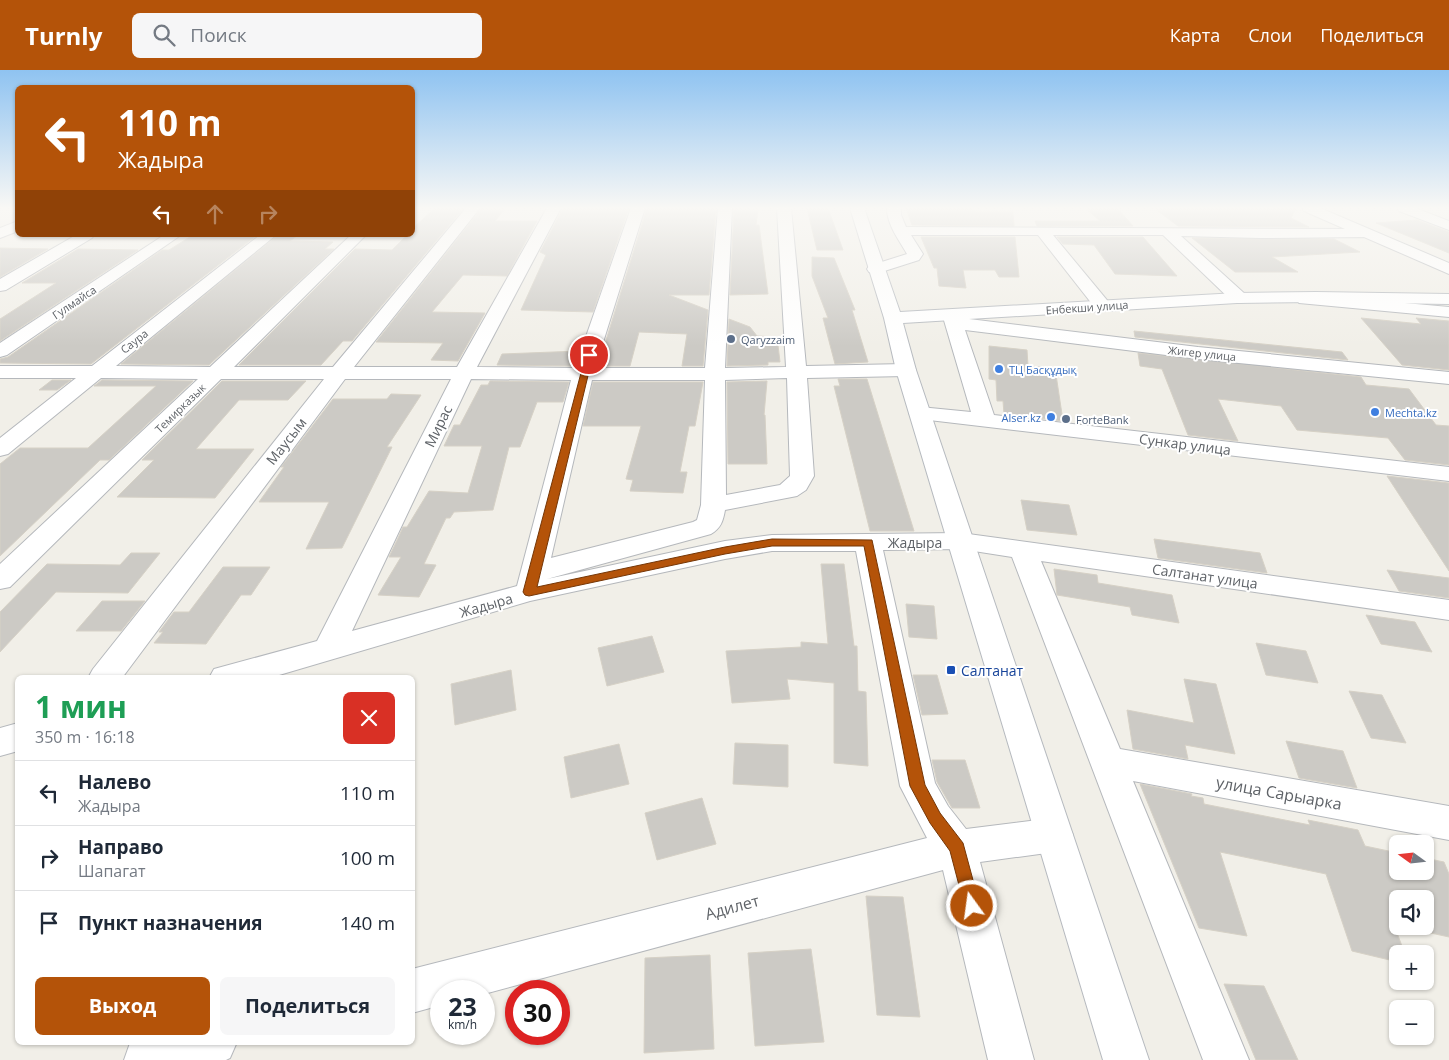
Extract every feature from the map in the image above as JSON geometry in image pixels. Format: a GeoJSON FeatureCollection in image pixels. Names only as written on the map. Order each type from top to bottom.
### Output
{"type":"FeatureCollection","features":[{"type":"Feature","properties":{"kind":"street"},"geometry":{"type":"LineString","coordinates":[[0,286],[54,254]]}},
{"type":"Feature","properties":{"kind":"street","name":"Гулмайса"},"geometry":{"type":"LineString","coordinates":[[0,351],[145,254]]}},
{"type":"Feature","properties":{"kind":"street","name":"Саура"},"geometry":{"type":"LineString","coordinates":[[0,448],[244,254]]}},
{"type":"Feature","properties":{"kind":"street","name":"Темирказык"},"geometry":{"type":"LineString","coordinates":[[0,580],[339,254]]}},
{"type":"Feature","properties":{"kind":"street","name":"Маусым"},"geometry":{"type":"LineString","coordinates":[[106,675],[339,373],[435,254]]}},
{"type":"Feature","properties":{"kind":"street","name":"Мирас"},"geometry":{"type":"LineString","coordinates":[[329,647],[464,373],[529,254]]}},
{"type":"Feature","properties":{"kind":"street"},"geometry":{"type":"LineString","coordinates":[[532,582],[583,374],[623,254]]}},
{"type":"Feature","properties":{"kind":"street"},"geometry":{"type":"LineString","coordinates":[[532,582],[702,528],[709,524],[714,505],[716,374],[722,254]]}},
{"type":"Feature","properties":{"kind":"street"},"geometry":{"type":"LineString","coordinates":[[714,505],[788,491],[797,485],[802,476],[787,254]]}},
{"type":"Feature","properties":{"kind":"street"},"geometry":{"type":"LineString","coordinates":[[871,254],[893,318],[906,370],[1126,1060]]}},
{"type":"Feature","properties":{"kind":"street"},"geometry":{"type":"LineString","coordinates":[[875,269],[914,257],[915,254]]}},
{"type":"Feature","properties":{"kind":"street"},"geometry":{"type":"LineString","coordinates":[[1061,254],[1102,305]]}},
{"type":"Feature","properties":{"kind":"street"},"geometry":{"type":"LineString","coordinates":[[1192,254],[1239,298]]}},
{"type":"Feature","properties":{"kind":"street"},"geometry":{"type":"LineString","coordinates":[[1414,254],[1449,269]]}},
{"type":"Feature","properties":{"kind":"street","name":"Енбекши улица"},"geometry":{"type":"LineString","coordinates":[[1281,297],[1449,312]]}},
{"type":"Feature","properties":{"kind":"street","name":"Енбекши улица"},"geometry":{"type":"LineString","coordinates":[[893,318],[954,320],[1102,305],[1239,298],[1449,299]]}},
{"type":"Feature","properties":{"kind":"street"},"geometry":{"type":"LineString","coordinates":[[954,320],[985,421]]}},
{"type":"Feature","properties":{"kind":"street","name":"Жигер улица"},"geometry":{"type":"LineString","coordinates":[[954,320],[1198,353],[1449,378]]}},
{"type":"Feature","properties":{"kind":"street"},"geometry":{"type":"LineString","coordinates":[[0,372],[716,374],[906,370]]}},
{"type":"Feature","properties":{"kind":"street","name":"Сункар улица"},"geometry":{"type":"LineString","coordinates":[[920,413],[1449,474]]}},
{"type":"Feature","properties":{"kind":"street","name":"Жадыра"},"geometry":{"type":"LineString","coordinates":[[235,675],[532,582],[772,543],[961,541]]}},
{"type":"Feature","properties":{"kind":"street","name":"Салтанат улица"},"geometry":{"type":"LineString","coordinates":[[961,541],[1449,610]]}},
{"type":"Feature","properties":{"kind":"street"},"geometry":{"type":"LineString","coordinates":[[868,542],[918,786],[935,818],[957,848],[1011,1060]]}},
{"type":"Feature","properties":{"kind":"street"},"geometry":{"type":"LineString","coordinates":[[1023,550],[1226,1060]]}},
{"type":"Feature","properties":{"kind":"street"},"geometry":{"type":"LineString","coordinates":[[0,742],[15,738]]}},
{"type":"Feature","properties":{"kind":"street","name":"улица Сарыарка"},"geometry":{"type":"LineString","coordinates":[[1108,762],[1449,823]]}},
{"type":"Feature","properties":{"kind":"street","name":"Адилет"},"geometry":{"type":"LineString","coordinates":[[415,990],[957,848],[1054,835]]}},
{"type":"Feature","properties":{"kind":"street"},"geometry":{"type":"LineString","coordinates":[[147,1060],[203,1045]]}},
{"type":"Feature","properties":{"kind":"building"},"geometry":{"type":"Polygon","coordinates":[[[0,254],[39,254],[0,277],[0,254]]]}},
{"type":"Feature","properties":{"kind":"building"},"geometry":{"type":"Polygon","coordinates":[[[69,254],[132,254],[0,341],[0,319],[56,283],[22,283],[69,254]]]}},
{"type":"Feature","properties":{"kind":"building"},"geometry":{"type":"Polygon","coordinates":[[[156,254],[232,254],[91,364],[0,363],[0,359],[8,357],[156,254]]]}},
{"type":"Feature","properties":{"kind":"building"},"geometry":{"type":"Polygon","coordinates":[[[255,254],[328,254],[209,365],[121,364],[255,254]]]}},
{"type":"Feature","properties":{"kind":"building"},"geometry":{"type":"Polygon","coordinates":[[[350,254],[425,254],[352,341],[343,341],[321,365],[239,365],[350,254]]]}},
{"type":"Feature","properties":{"kind":"building"},"geometry":{"type":"Polygon","coordinates":[[[445,254],[519,254],[507,276],[463,275],[432,312],[485,313],[458,361],[431,360],[443,343],[376,342],[445,254]]]}},
{"type":"Feature","properties":{"kind":"building"},"geometry":{"type":"Polygon","coordinates":[[[544,254],[613,254],[593,312],[521,310],[546,255],[544,254]]]}},
{"type":"Feature","properties":{"kind":"building"},"geometry":{"type":"Polygon","coordinates":[[[633,254],[712,254],[709,295],[669,295],[708,310],[703,366],[682,366],[687,334],[639,332],[630,366],[598,366],[633,254]]]}},
{"type":"Feature","properties":{"kind":"building"},"geometry":{"type":"Polygon","coordinates":[[[732,254],[763,254],[768,294],[730,295],[732,254]]]}},
{"type":"Feature","properties":{"kind":"building"},"geometry":{"type":"Polygon","coordinates":[[[928,254],[1017,254],[1019,277],[999,277],[995,270],[963,270],[966,288],[939,286],[937,268],[934,268],[928,254]]]}},
{"type":"Feature","properties":{"kind":"building"},"geometry":{"type":"Polygon","coordinates":[[[1101,254],[1158,254],[1177,276],[1115,274],[1101,254]]]}},
{"type":"Feature","properties":{"kind":"building"},"geometry":{"type":"Polygon","coordinates":[[[1212,254],[1321,254],[1272,257],[1298,272],[1235,272],[1212,254]]]}},
{"type":"Feature","properties":{"kind":"building"},"geometry":{"type":"Polygon","coordinates":[[[812,257],[834,258],[855,310],[852,310],[868,362],[835,364],[823,318],[828,318],[812,276],[812,257]]]}},
{"type":"Feature","properties":{"kind":"building"},"geometry":{"type":"Polygon","coordinates":[[[1361,318],[1421,324],[1416,318],[1449,321],[1449,370],[1402,365],[1361,318]]]}},
{"type":"Feature","properties":{"kind":"building"},"geometry":{"type":"Polygon","coordinates":[[[729,319],[750,327],[757,336],[777,337],[780,362],[768,362],[768,365],[727,366],[729,319]]]}},
{"type":"Feature","properties":{"kind":"building"},"geometry":{"type":"Polygon","coordinates":[[[1134,331],[1342,352],[1348,360],[1135,337],[1134,331]]]}},
{"type":"Feature","properties":{"kind":"building"},"geometry":{"type":"Polygon","coordinates":[[[989,346],[1027,350],[1028,366],[1055,368],[1063,421],[1004,414],[1003,401],[997,401],[996,380],[989,379],[989,346]]]}},
{"type":"Feature","properties":{"kind":"building"},"geometry":{"type":"Polygon","coordinates":[[[579,351],[574,366],[497,365],[502,354],[579,351]]]}},
{"type":"Feature","properties":{"kind":"building"},"geometry":{"type":"Polygon","coordinates":[[[1138,353],[1361,377],[1366,385],[1409,389],[1436,425],[1449,426],[1449,465],[1405,460],[1388,438],[1297,430],[1281,406],[1218,399],[1238,441],[1188,435],[1162,369],[1140,366],[1138,353]]]}},
{"type":"Feature","properties":{"kind":"building"},"geometry":{"type":"Polygon","coordinates":[[[838,379],[867,379],[914,531],[870,531],[834,386],[840,386],[838,379]]]}},
{"type":"Feature","properties":{"kind":"building"},"geometry":{"type":"Polygon","coordinates":[[[52,380],[71,380],[57,390],[39,390],[52,380]]]}},
{"type":"Feature","properties":{"kind":"building"},"geometry":{"type":"Polygon","coordinates":[[[102,380],[193,381],[109,460],[100,460],[0,556],[0,464],[20,448],[88,448],[156,386],[94,386],[102,380]]]}},
{"type":"Feature","properties":{"kind":"building"},"geometry":{"type":"Polygon","coordinates":[[[222,381],[306,381],[288,400],[239,400],[196,449],[254,449],[215,498],[117,497],[154,460],[142,460],[222,381]]]}},
{"type":"Feature","properties":{"kind":"building"},"geometry":{"type":"Polygon","coordinates":[[[490,381],[569,382],[563,402],[537,402],[520,447],[509,447],[493,510],[454,512],[450,518],[446,518],[424,564],[436,565],[419,597],[378,595],[401,557],[389,557],[403,527],[407,527],[429,491],[468,493],[482,446],[444,446],[454,425],[460,425],[481,385],[488,385],[490,381]]]}},
{"type":"Feature","properties":{"kind":"building"},"geometry":{"type":"Polygon","coordinates":[[[767,381],[764,415],[767,464],[728,464],[727,382],[767,381]]]}},
{"type":"Feature","properties":{"kind":"building"},"geometry":{"type":"Polygon","coordinates":[[[593,382],[703,382],[695,426],[689,426],[680,472],[687,472],[683,493],[630,491],[633,480],[626,479],[641,426],[583,426],[593,382]]]}},
{"type":"Feature","properties":{"kind":"building"},"geometry":{"type":"Polygon","coordinates":[[[391,394],[421,395],[387,447],[392,447],[342,548],[306,549],[329,502],[259,502],[284,467],[281,467],[333,399],[387,399],[391,394]]]}},
{"type":"Feature","properties":{"kind":"building"},"geometry":{"type":"Polygon","coordinates":[[[1387,476],[1449,483],[1449,571],[1387,476]]]}},
{"type":"Feature","properties":{"kind":"building"},"geometry":{"type":"Polygon","coordinates":[[[1021,500],[1069,505],[1077,535],[1027,530],[1021,500]]]}},
{"type":"Feature","properties":{"kind":"building"},"geometry":{"type":"Polygon","coordinates":[[[1154,539],[1260,553],[1267,573],[1158,558],[1154,539]]]}},
{"type":"Feature","properties":{"kind":"building"},"geometry":{"type":"Polygon","coordinates":[[[131,553],[160,553],[128,593],[56,592],[0,652],[0,612],[47,564],[120,565],[131,553]]]}},
{"type":"Feature","properties":{"kind":"building"},"geometry":{"type":"Polygon","coordinates":[[[821,564],[844,564],[854,646],[857,646],[858,691],[866,692],[868,766],[834,763],[834,683],[787,679],[790,699],[732,703],[726,651],[801,647],[801,642],[828,644],[821,564]]]}},
{"type":"Feature","properties":{"kind":"building"},"geometry":{"type":"Polygon","coordinates":[[[223,567],[270,567],[251,595],[241,595],[206,644],[154,643],[163,632],[159,632],[174,612],[189,612],[223,567]]]}},
{"type":"Feature","properties":{"kind":"building"},"geometry":{"type":"Polygon","coordinates":[[[1054,569],[1097,575],[1098,583],[1172,595],[1179,623],[1132,615],[1130,607],[1057,595],[1054,569]]]}},
{"type":"Feature","properties":{"kind":"building"},"geometry":{"type":"Polygon","coordinates":[[[1387,570],[1449,578],[1449,598],[1399,591],[1387,570]]]}},
{"type":"Feature","properties":{"kind":"building"},"geometry":{"type":"Polygon","coordinates":[[[102,601],[145,601],[121,631],[76,631],[102,601]]]}},
{"type":"Feature","properties":{"kind":"building"},"geometry":{"type":"Polygon","coordinates":[[[906,604],[934,606],[937,639],[909,637],[906,604]]]}},
{"type":"Feature","properties":{"kind":"building"},"geometry":{"type":"Polygon","coordinates":[[[1366,615],[1415,622],[1432,652],[1381,644],[1366,615]]]}},
{"type":"Feature","properties":{"kind":"building"},"geometry":{"type":"Polygon","coordinates":[[[652,636],[664,672],[607,686],[598,648],[652,636]]]}},
{"type":"Feature","properties":{"kind":"building"},"geometry":{"type":"Polygon","coordinates":[[[1256,643],[1306,651],[1318,683],[1266,675],[1256,643]]]}},
{"type":"Feature","properties":{"kind":"building"},"geometry":{"type":"Polygon","coordinates":[[[511,670],[516,710],[455,725],[451,684],[511,670]]]}},
{"type":"Feature","properties":{"kind":"building"},"geometry":{"type":"Polygon","coordinates":[[[913,675],[937,675],[948,714],[922,715],[913,675]]]}},
{"type":"Feature","properties":{"kind":"building"},"geometry":{"type":"Polygon","coordinates":[[[1184,679],[1216,684],[1235,754],[1185,745],[1188,759],[1133,749],[1127,710],[1194,723],[1184,679]]]}},
{"type":"Feature","properties":{"kind":"building"},"geometry":{"type":"Polygon","coordinates":[[[1349,691],[1382,695],[1406,743],[1371,738],[1349,691]]]}},
{"type":"Feature","properties":{"kind":"building"},"geometry":{"type":"Polygon","coordinates":[[[1286,741],[1343,751],[1357,788],[1299,778],[1286,741]]]}},
{"type":"Feature","properties":{"kind":"building"},"geometry":{"type":"Polygon","coordinates":[[[735,743],[788,745],[788,787],[733,784],[735,743]]]}},
{"type":"Feature","properties":{"kind":"building"},"geometry":{"type":"Polygon","coordinates":[[[619,744],[629,784],[571,798],[564,757],[619,744]]]}},
{"type":"Feature","properties":{"kind":"building"},"geometry":{"type":"Polygon","coordinates":[[[932,760],[965,760],[980,808],[952,808],[937,782],[932,760]]]}},
{"type":"Feature","properties":{"kind":"building"},"geometry":{"type":"Polygon","coordinates":[[[1140,784],[1192,794],[1191,796],[1203,798],[1204,804],[1310,825],[1308,820],[1358,830],[1365,846],[1389,851],[1389,880],[1434,880],[1434,860],[1444,862],[1449,874],[1449,937],[1434,934],[1434,890],[1389,890],[1389,935],[1398,935],[1402,945],[1389,945],[1389,960],[1352,951],[1326,874],[1220,852],[1247,936],[1199,928],[1140,784]]]}},
{"type":"Feature","properties":{"kind":"building"},"geometry":{"type":"Polygon","coordinates":[[[702,798],[716,844],[657,860],[645,813],[702,798]]]}},
{"type":"Feature","properties":{"kind":"building"},"geometry":{"type":"Polygon","coordinates":[[[866,896],[903,897],[920,1017],[877,1015],[866,896]]]}},
{"type":"Feature","properties":{"kind":"building"},"geometry":{"type":"Polygon","coordinates":[[[811,949],[824,1042],[755,1046],[748,953],[811,949]]]}},
{"type":"Feature","properties":{"kind":"building"},"geometry":{"type":"Polygon","coordinates":[[[710,955],[714,1049],[644,1053],[645,958],[710,955]]]}},
{"type":"Feature","properties":{"kind":"building"},"geometry":{"type":"Polygon","coordinates":[[[1224,984],[1264,986],[1298,1060],[1256,1060],[1224,984]]]}},
{"type":"Feature","properties":{"kind":"place","name":"Qaryzzaim"},"geometry":{"type":"Point","coordinates":[731,339]}},
{"type":"Feature","properties":{"kind":"place","name":"ТЦ Басқұдық"},"geometry":{"type":"Point","coordinates":[999,369]}},
{"type":"Feature","properties":{"kind":"place","name":"Mechta.kz"},"geometry":{"type":"Point","coordinates":[1375,412]}},
{"type":"Feature","properties":{"kind":"place","name":"Alser.kz"},"geometry":{"type":"Point","coordinates":[1051,417]}},
{"type":"Feature","properties":{"kind":"place","name":"ForteBank"},"geometry":{"type":"Point","coordinates":[1066,419]}},
{"type":"Feature","properties":{"kind":"place","name":"Салтанат"},"geometry":{"type":"Point","coordinates":[951,670]}},
{"type":"Feature","properties":{"kind":"route"},"geometry":{"type":"LineString","coordinates":[[589,355],[529,592],[725,550],[772,543],[868,542],[918,786],[935,818],[957,848],[972,906]]}}]}
